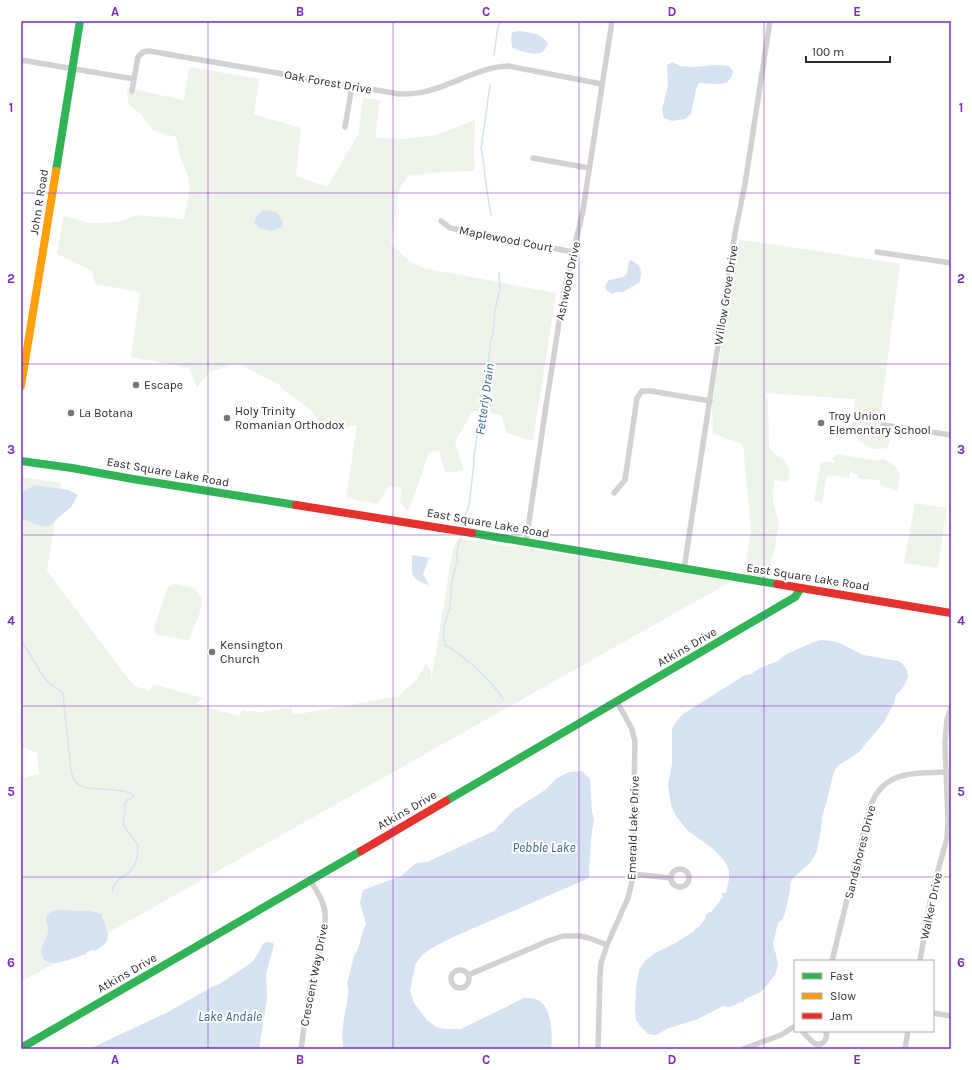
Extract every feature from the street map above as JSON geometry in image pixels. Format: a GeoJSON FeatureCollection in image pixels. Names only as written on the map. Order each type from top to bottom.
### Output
{"type":"FeatureCollection","features":[{"type":"Feature","properties":{"kind":"main road","name":"John R Road"},"geometry":{"type":"LineString","coordinates":[[21,386],[80,21]]}},
{"type":"Feature","properties":{"kind":"main road","name":"East Square Lake Road"},"geometry":{"type":"LineString","coordinates":[[21,461],[394,520],[951,613]]}},
{"type":"Feature","properties":{"kind":"main road","name":"Atkins Drive"},"geometry":{"type":"LineString","coordinates":[[21,1048],[617,702],[795,597],[801,588]]}},
{"type":"Feature","properties":{"kind":"street","name":"Ashwood Drive"},"geometry":{"type":"LineString","coordinates":[[526,542],[565,287],[583,210],[612,21]]}},
{"type":"Feature","properties":{"kind":"street","name":"Willow Grove Drive"},"geometry":{"type":"LineString","coordinates":[[684,569],[734,240],[745,184],[770,21]]}},
{"type":"Feature","properties":{"kind":"street","name":"Oak Forest Drive"},"geometry":{"type":"LineString","coordinates":[[132,91],[138,56],[140,53],[145,51],[399,94],[415,94],[429,91],[488,69],[508,66],[602,84]]}},
{"type":"Feature","properties":{"kind":"street"},"geometry":{"type":"LineString","coordinates":[[21,60],[134,79]]}},
{"type":"Feature","properties":{"kind":"street"},"geometry":{"type":"LineString","coordinates":[[346,127],[352,86]]}},
{"type":"Feature","properties":{"kind":"street"},"geometry":{"type":"LineString","coordinates":[[533,158],[589,168]]}},
{"type":"Feature","properties":{"kind":"street","name":"Maplewood Court"},"geometry":{"type":"LineString","coordinates":[[441,221],[450,228],[573,252]]}},
{"type":"Feature","properties":{"kind":"street"},"geometry":{"type":"LineString","coordinates":[[877,252],[951,263]]}},
{"type":"Feature","properties":{"kind":"street"},"geometry":{"type":"LineString","coordinates":[[614,493],[625,480],[638,398],[642,392],[651,391],[710,401]]}},
{"type":"Feature","properties":{"kind":"street"},"geometry":{"type":"LineString","coordinates":[[883,425],[951,435]]}},
{"type":"Feature","properties":{"kind":"street","name":"Emerald Lake Drive"},"geometry":{"type":"LineString","coordinates":[[598,1049],[600,976],[603,956],[625,906],[630,890],[632,874],[635,741],[631,727],[617,702]]}},
{"type":"Feature","properties":{"kind":"street","name":"Walker Drive"},"geometry":{"type":"LineString","coordinates":[[920,960],[931,896],[947,838],[948,822],[944,755],[945,732],[947,719],[951,708]]}},
{"type":"Feature","properties":{"kind":"street","name":"Sandshores Drive"},"geometry":{"type":"LineString","coordinates":[[832,960],[869,810],[876,794],[885,784],[901,776],[945,772]]}},
{"type":"Feature","properties":{"kind":"street"},"geometry":{"type":"LineString","coordinates":[[632,874],[671,878]]}},
{"type":"Feature","properties":{"kind":"street","name":"Crescent Way Drive"},"geometry":{"type":"LineString","coordinates":[[301,1049],[310,988],[323,936],[325,919],[325,912],[320,898],[310,880]]}},
{"type":"Feature","properties":{"kind":"street"},"geometry":{"type":"LineString","coordinates":[[468,975],[563,936],[580,936],[607,945]]}},
{"type":"Feature","properties":{"kind":"street"},"geometry":{"type":"LineString","coordinates":[[934,1013],[951,1016]]}},
{"type":"Feature","properties":{"kind":"street"},"geometry":{"type":"LineString","coordinates":[[743,1049],[781,1035],[794,1027]]}},
{"type":"Feature","properties":{"kind":"street"},"geometry":{"type":"LineString","coordinates":[[803,1032],[817,1044],[826,1041],[826,1032]]}},
{"type":"Feature","properties":{"kind":"street"},"geometry":{"type":"LineString","coordinates":[[905,1049],[908,1032]]}},
{"type":"Feature","properties":{"kind":"shaded area"},"geometry":{"type":"Polygon","coordinates":[[[189,67],[259,79],[254,114],[301,128],[296,176],[327,187],[358,135],[363,98],[380,100],[375,138],[405,139],[436,135],[475,120],[475,171],[440,172],[408,176],[399,190],[391,243],[408,260],[423,268],[556,293],[533,441],[507,433],[501,415],[489,412],[473,411],[455,442],[464,470],[445,473],[439,450],[429,453],[408,512],[400,502],[402,488],[389,486],[378,504],[346,498],[357,425],[325,431],[312,411],[278,384],[237,363],[209,372],[197,388],[189,368],[131,357],[140,292],[95,284],[92,271],[57,254],[63,216],[92,223],[118,222],[136,215],[184,219],[190,189],[188,176],[181,160],[176,137],[154,131],[142,115],[128,104],[127,88],[184,100],[189,67]]]}},
{"type":"Feature","properties":{"kind":"shaded area"},"geometry":{"type":"Polygon","coordinates":[[[739,240],[900,264],[879,426],[892,429],[888,447],[880,449],[871,448],[852,433],[855,399],[765,393],[768,401],[769,448],[784,460],[790,469],[788,482],[775,480],[773,504],[779,521],[768,579],[744,574],[751,530],[743,444],[713,434],[712,406],[739,240]]]}},
{"type":"Feature","properties":{"kind":"shaded area"},"geometry":{"type":"Polygon","coordinates":[[[836,454],[872,460],[884,459],[895,466],[900,476],[897,491],[881,485],[879,480],[859,479],[857,474],[850,472],[849,478],[827,475],[822,502],[814,501],[821,461],[835,463],[833,459],[836,454]]]}},
{"type":"Feature","properties":{"kind":"shaded area"},"geometry":{"type":"Polygon","coordinates":[[[22,477],[61,483],[47,571],[134,686],[150,691],[153,684],[203,698],[196,704],[239,716],[242,710],[261,712],[292,707],[293,715],[399,696],[417,679],[426,663],[431,671],[431,681],[453,548],[458,538],[732,581],[21,982],[21,778],[39,774],[37,753],[24,747],[21,748],[22,477]]]}},
{"type":"Feature","properties":{"kind":"shaded area"},"geometry":{"type":"Polygon","coordinates":[[[915,503],[947,508],[938,566],[936,568],[904,563],[915,503]]]}},
{"type":"Feature","properties":{"kind":"shaded area"},"geometry":{"type":"Polygon","coordinates":[[[174,584],[195,588],[202,599],[201,608],[197,619],[189,639],[187,640],[157,635],[154,627],[168,587],[174,584]]]}},
{"type":"Feature","properties":{"kind":"water"},"geometry":{"type":"Polygon","coordinates":[[[520,31],[536,34],[542,37],[548,43],[544,50],[540,53],[534,53],[522,51],[512,47],[512,32],[520,31]]]}},
{"type":"Feature","properties":{"kind":"water"},"geometry":{"type":"Polygon","coordinates":[[[673,62],[680,66],[693,67],[716,65],[729,66],[733,73],[731,78],[725,83],[699,83],[691,114],[685,119],[672,121],[664,118],[662,109],[668,86],[667,65],[673,62]]]}},
{"type":"Feature","properties":{"kind":"water"},"geometry":{"type":"Polygon","coordinates":[[[264,210],[278,214],[283,223],[282,227],[272,231],[259,228],[254,222],[258,214],[264,210]]]}},
{"type":"Feature","properties":{"kind":"water"},"geometry":{"type":"Polygon","coordinates":[[[630,260],[639,266],[641,275],[640,282],[623,292],[612,294],[606,290],[605,286],[609,280],[623,277],[627,274],[630,260]]]}},
{"type":"Feature","properties":{"kind":"water"},"geometry":{"type":"Polygon","coordinates":[[[35,485],[68,490],[78,495],[71,507],[49,526],[40,526],[22,519],[21,516],[21,505],[24,491],[35,485]]]}},
{"type":"Feature","properties":{"kind":"water"},"geometry":{"type":"Polygon","coordinates":[[[412,555],[429,558],[423,574],[429,585],[418,580],[413,575],[412,555]]]}},
{"type":"Feature","properties":{"kind":"water"},"geometry":{"type":"Polygon","coordinates":[[[821,640],[842,644],[863,655],[898,661],[902,663],[907,670],[907,680],[902,689],[896,695],[894,703],[884,722],[859,752],[836,768],[822,817],[817,851],[811,862],[792,879],[785,913],[782,920],[778,923],[773,943],[778,963],[775,975],[764,989],[759,993],[745,999],[744,1002],[730,1007],[723,1006],[698,1019],[669,1028],[656,1035],[648,1034],[636,1020],[636,987],[639,970],[645,961],[655,953],[674,944],[699,927],[706,917],[705,916],[711,912],[723,897],[721,893],[726,893],[729,879],[729,871],[723,859],[712,848],[687,830],[676,816],[671,805],[668,785],[672,764],[672,730],[675,723],[683,714],[745,675],[751,674],[762,667],[778,661],[785,655],[821,640]]]}},
{"type":"Feature","properties":{"kind":"water","name":"Pebble Lake"},"geometry":{"type":"Polygon","coordinates":[[[582,771],[590,779],[592,812],[594,819],[591,838],[589,878],[451,938],[432,948],[422,955],[415,965],[410,991],[414,1003],[427,1020],[436,1027],[445,1029],[461,1029],[524,998],[538,1000],[545,1007],[549,1018],[552,1038],[551,1049],[344,1049],[342,1034],[348,995],[347,984],[354,956],[358,949],[366,924],[360,903],[363,890],[401,876],[416,863],[427,862],[494,831],[514,810],[545,790],[557,778],[569,772],[582,771]]]}},
{"type":"Feature","properties":{"kind":"water"},"geometry":{"type":"Polygon","coordinates":[[[56,910],[90,911],[101,914],[108,936],[105,944],[94,951],[92,950],[86,954],[66,961],[50,963],[46,961],[43,958],[41,951],[48,933],[46,917],[51,912],[56,910]]]}},
{"type":"Feature","properties":{"kind":"water","name":"Lake Andale"},"geometry":{"type":"Polygon","coordinates":[[[267,942],[273,943],[274,945],[266,974],[267,999],[259,1049],[89,1049],[168,1012],[221,983],[251,963],[263,944],[267,942]]]}},
{"type":"Feature","properties":{"kind":"waterway"},"geometry":{"type":"LineString","coordinates":[[494,55],[498,26],[502,21]]}},
{"type":"Feature","properties":{"kind":"waterway","name":"Fetterly Drain"},"geometry":{"type":"LineString","coordinates":[[490,85],[481,148],[491,216]]}},
{"type":"Feature","properties":{"kind":"waterway","name":"Fetterly Drain"},"geometry":{"type":"LineString","coordinates":[[462,524],[469,506],[474,457],[491,339],[493,334],[495,310],[500,289],[499,273]]}},
{"type":"Feature","properties":{"kind":"waterway","name":"Fetterly Drain"},"geometry":{"type":"LineString","coordinates":[[461,538],[457,552],[458,561],[451,590],[450,608],[444,626],[445,645],[465,658],[478,670],[490,682],[504,700]]}},
{"type":"Feature","properties":{"kind":"waterway"},"geometry":{"type":"LineString","coordinates":[[21,641],[46,680],[63,694],[71,771],[75,782],[82,787],[117,790],[134,795],[125,803],[123,821],[124,826],[138,845],[137,858],[129,873],[119,879],[114,885],[112,892]]}},
{"type":"Feature","properties":{"kind":"traffic: fast"},"geometry":{"type":"LineString","coordinates":[[56,171],[80,21]]}},
{"type":"Feature","properties":{"kind":"traffic: fast"},"geometry":{"type":"LineString","coordinates":[[21,461],[296,505]]}},
{"type":"Feature","properties":{"kind":"traffic: fast"},"geometry":{"type":"LineString","coordinates":[[472,533],[777,584]]}},
{"type":"Feature","properties":{"kind":"traffic: fast"},"geometry":{"type":"LineString","coordinates":[[446,801],[795,597],[801,588]]}},
{"type":"Feature","properties":{"kind":"traffic: fast"},"geometry":{"type":"LineString","coordinates":[[21,1048],[361,851]]}},
{"type":"Feature","properties":{"kind":"traffic: slow"},"geometry":{"type":"LineString","coordinates":[[21,386],[56,171]]}},
{"type":"Feature","properties":{"kind":"traffic: jam"},"geometry":{"type":"LineString","coordinates":[[296,505],[472,533]]}},
{"type":"Feature","properties":{"kind":"traffic: jam"},"geometry":{"type":"LineString","coordinates":[[777,584],[951,613]]}},
{"type":"Feature","properties":{"kind":"traffic: jam"},"geometry":{"type":"LineString","coordinates":[[361,851],[446,801]]}},
{"type":"Feature","properties":{"kind":"place","name":"Escape"},"geometry":{"type":"Point","coordinates":[136,385]}},
{"type":"Feature","properties":{"kind":"place","name":"La Botana"},"geometry":{"type":"Point","coordinates":[71,413]}},
{"type":"Feature","properties":{"kind":"place","name":"Holy Trinity Romanian Orthodox"},"geometry":{"type":"Point","coordinates":[227,418]}},
{"type":"Feature","properties":{"kind":"place","name":"Troy Union Elementary School"},"geometry":{"type":"Point","coordinates":[821,423]}},
{"type":"Feature","properties":{"kind":"place","name":"Kensington Church"},"geometry":{"type":"Point","coordinates":[212,652]}}]}
